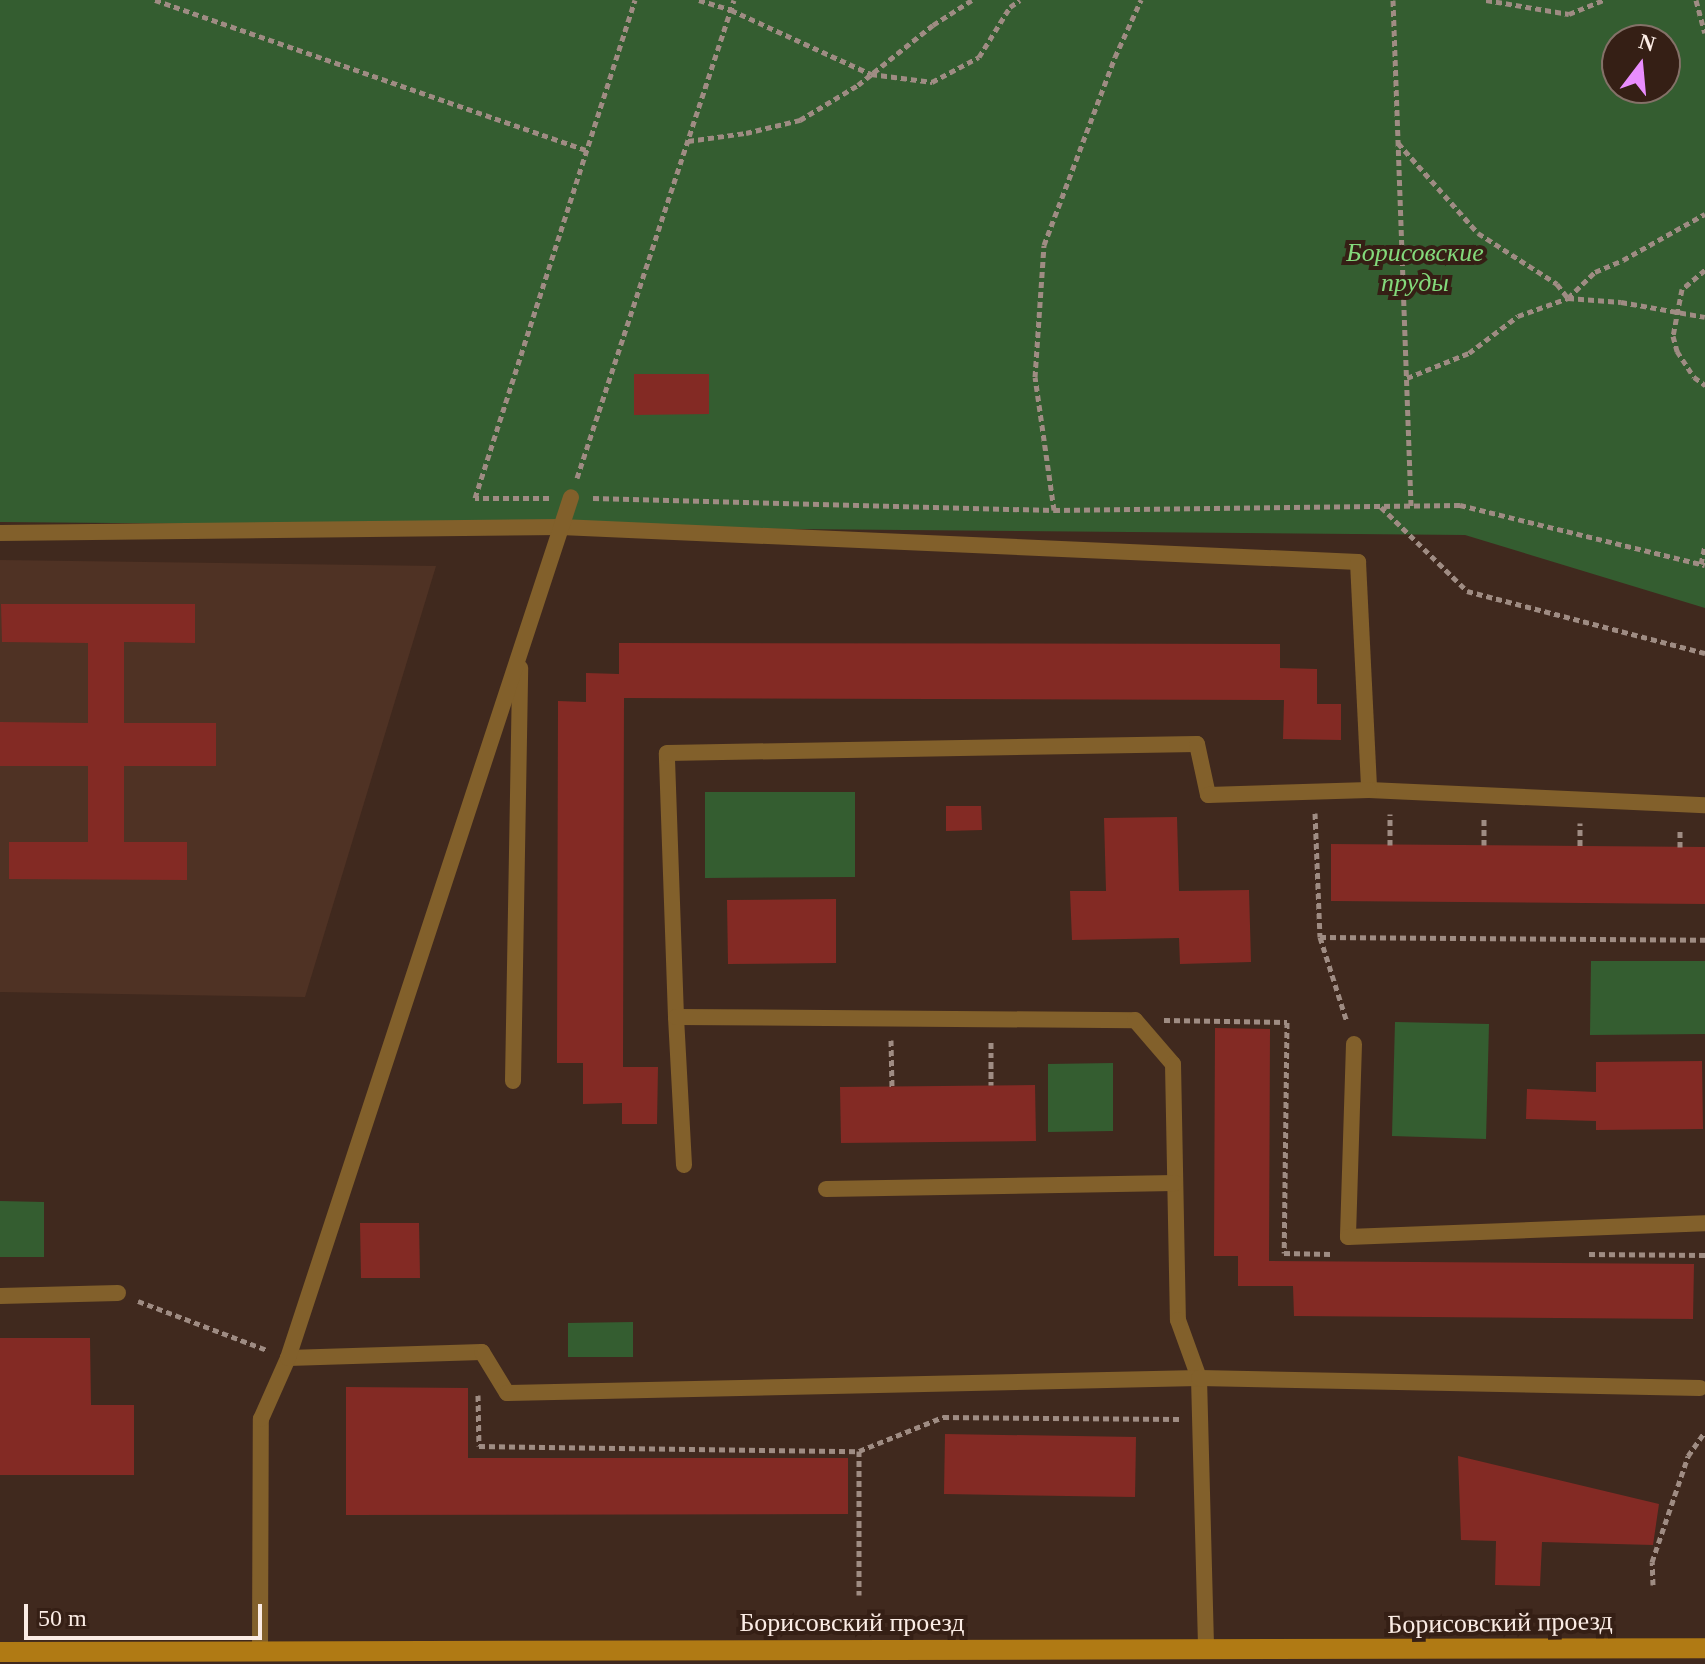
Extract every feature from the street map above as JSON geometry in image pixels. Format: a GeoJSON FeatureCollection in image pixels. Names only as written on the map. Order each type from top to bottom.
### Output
{"type":"FeatureCollection","features":[{"type":"Feature","properties":{"kind":"street","name":"Борисовский проезд"},"geometry":{"type":"LineString","coordinates":[[0,1652],[193,1658],[260,1650],[1705,1648]]}},
{"type":"Feature","properties":{"kind":"lane"},"geometry":{"type":"LineString","coordinates":[[260,1650],[261,1419],[288,1358],[571,497]]}},
{"type":"Feature","properties":{"kind":"lane"},"geometry":{"type":"LineString","coordinates":[[0,533],[561,527],[1358,562],[1369,790]]}},
{"type":"Feature","properties":{"kind":"lane"},"geometry":{"type":"LineString","coordinates":[[513,1081],[521,650]]}},
{"type":"Feature","properties":{"kind":"lane"},"geometry":{"type":"LineString","coordinates":[[684,1165],[667,753],[1197,744],[1208,795],[1369,790],[1705,805]]}},
{"type":"Feature","properties":{"kind":"lane"},"geometry":{"type":"LineString","coordinates":[[676,1017],[1135,1020],[1173,1064],[1178,1320],[1199,1378],[1206,1649]]}},
{"type":"Feature","properties":{"kind":"lane"},"geometry":{"type":"LineString","coordinates":[[1354,1044],[1348,1237],[1705,1223]]}},
{"type":"Feature","properties":{"kind":"lane"},"geometry":{"type":"LineString","coordinates":[[826,1189],[1175,1183]]}},
{"type":"Feature","properties":{"kind":"lane"},"geometry":{"type":"LineString","coordinates":[[0,1296],[118,1293]]}},
{"type":"Feature","properties":{"kind":"lane"},"geometry":{"type":"LineString","coordinates":[[288,1358],[482,1352],[507,1393],[1199,1378],[1700,1388]]}},
{"type":"Feature","properties":{"kind":"path"},"geometry":{"type":"LineString","coordinates":[[155,0],[174,4],[586,150]]}},
{"type":"Feature","properties":{"kind":"path"},"geometry":{"type":"LineString","coordinates":[[635,0],[475,498],[571,497],[1054,510],[1460,505],[1703,565],[1705,545]]}},
{"type":"Feature","properties":{"kind":"path"},"geometry":{"type":"LineString","coordinates":[[699,0],[731,10],[871,74],[932,82],[979,57],[1010,7],[1020,0]]}},
{"type":"Feature","properties":{"kind":"path"},"geometry":{"type":"LineString","coordinates":[[571,497],[734,0]]}},
{"type":"Feature","properties":{"kind":"path"},"geometry":{"type":"LineString","coordinates":[[688,141],[746,133],[800,120],[871,74],[933,25],[972,0]]}},
{"type":"Feature","properties":{"kind":"path"},"geometry":{"type":"LineString","coordinates":[[1054,510],[1035,377],[1044,245],[1115,57],[1141,0]]}},
{"type":"Feature","properties":{"kind":"path"},"geometry":{"type":"LineString","coordinates":[[1393,0],[1411,506]]}},
{"type":"Feature","properties":{"kind":"path"},"geometry":{"type":"LineString","coordinates":[[1486,0],[1569,14],[1604,0]]}},
{"type":"Feature","properties":{"kind":"path"},"geometry":{"type":"LineString","coordinates":[[1696,0],[1705,33]]}},
{"type":"Feature","properties":{"kind":"path"},"geometry":{"type":"LineString","coordinates":[[1398,143],[1478,233],[1557,284],[1568,298],[1705,317]]}},
{"type":"Feature","properties":{"kind":"path"},"geometry":{"type":"LineString","coordinates":[[1407,378],[1469,353],[1518,316],[1568,298],[1595,272],[1623,260],[1705,214]]}},
{"type":"Feature","properties":{"kind":"path"},"geometry":{"type":"LineString","coordinates":[[1705,270],[1682,289],[1673,336],[1677,351],[1694,377],[1705,385]]}},
{"type":"Feature","properties":{"kind":"path"},"geometry":{"type":"LineString","coordinates":[[1380,506],[1467,591],[1705,653]]}},
{"type":"Feature","properties":{"kind":"path"},"geometry":{"type":"LineString","coordinates":[[1314,792],[1320,937],[1354,1044]]}},
{"type":"Feature","properties":{"kind":"path"},"geometry":{"type":"LineString","coordinates":[[1320,937],[1705,940]]}},
{"type":"Feature","properties":{"kind":"path"},"geometry":{"type":"LineString","coordinates":[[891,1019],[892,1087]]}},
{"type":"Feature","properties":{"kind":"path"},"geometry":{"type":"LineString","coordinates":[[991,1019],[991,1085]]}},
{"type":"Feature","properties":{"kind":"path"},"geometry":{"type":"LineString","coordinates":[[1135,1020],[1287,1022],[1284,1253],[1346,1254]]}},
{"type":"Feature","properties":{"kind":"path"},"geometry":{"type":"LineString","coordinates":[[1580,1254],[1705,1255]]}},
{"type":"Feature","properties":{"kind":"path"},"geometry":{"type":"LineString","coordinates":[[118,1293],[288,1358]]}},
{"type":"Feature","properties":{"kind":"path"},"geometry":{"type":"LineString","coordinates":[[478,1390],[479,1446],[859,1451],[943,1417],[1199,1419]]}},
{"type":"Feature","properties":{"kind":"path"},"geometry":{"type":"LineString","coordinates":[[1653,1585],[1652,1562],[1688,1456],[1705,1432]]}},
{"type":"Feature","properties":{"kind":"path"},"geometry":{"type":"LineString","coordinates":[[859,1451],[859,1595]]}},
{"type":"Feature","properties":{"kind":"shaded area"},"geometry":{"type":"Polygon","coordinates":[[[0,560],[436,566],[305,997],[0,992],[0,560]]]}},
{"type":"Feature","properties":{"kind":"green space","name":"Борисовские пруды"},"geometry":{"type":"Polygon","coordinates":[[[0,0],[1705,0],[1705,608],[1465,535],[0,522],[0,0]]]}},
{"type":"Feature","properties":{"kind":"green space"},"geometry":{"type":"Polygon","coordinates":[[[705,792],[855,792],[855,877],[705,878],[705,792]]]}},
{"type":"Feature","properties":{"kind":"green space"},"geometry":{"type":"Polygon","coordinates":[[[1591,961],[1705,961],[1705,1034],[1590,1035],[1591,961]]]}},
{"type":"Feature","properties":{"kind":"green space"},"geometry":{"type":"Polygon","coordinates":[[[1395,1022],[1489,1024],[1486,1139],[1392,1136],[1395,1022]]]}},
{"type":"Feature","properties":{"kind":"green space"},"geometry":{"type":"Polygon","coordinates":[[[1113,1063],[1113,1131],[1048,1132],[1048,1064],[1113,1063]]]}},
{"type":"Feature","properties":{"kind":"green space"},"geometry":{"type":"Polygon","coordinates":[[[0,1201],[44,1202],[44,1257],[0,1257],[0,1201]]]}},
{"type":"Feature","properties":{"kind":"green space"},"geometry":{"type":"Polygon","coordinates":[[[633,1322],[633,1357],[568,1357],[568,1323],[633,1322]]]}},
{"type":"Feature","properties":{"kind":"building"},"geometry":{"type":"Polygon","coordinates":[[[634,374],[709,374],[709,414],[634,415],[634,374]]]}},
{"type":"Feature","properties":{"kind":"building"},"geometry":{"type":"Polygon","coordinates":[[[1,604],[195,604],[195,643],[124,642],[124,723],[216,723],[216,766],[124,766],[124,842],[187,842],[187,880],[9,879],[9,842],[88,842],[88,766],[0,766],[0,722],[88,723],[88,643],[2,642],[1,604]]]}},
{"type":"Feature","properties":{"kind":"building"},"geometry":{"type":"Polygon","coordinates":[[[619,643],[1280,644],[1280,668],[1317,669],[1317,704],[1341,704],[1341,740],[1283,739],[1284,700],[624,698],[623,1067],[658,1067],[657,1124],[622,1124],[622,1103],[583,1104],[583,1063],[557,1063],[558,701],[586,702],[586,673],[619,674],[619,643]]]}},
{"type":"Feature","properties":{"kind":"building"},"geometry":{"type":"Polygon","coordinates":[[[946,806],[981,806],[982,830],[946,831],[946,806]]]}},
{"type":"Feature","properties":{"kind":"building"},"geometry":{"type":"Polygon","coordinates":[[[1177,817],[1179,891],[1249,890],[1251,962],[1180,964],[1179,938],[1072,940],[1070,891],[1106,891],[1104,818],[1177,817]]]}},
{"type":"Feature","properties":{"kind":"building"},"geometry":{"type":"Polygon","coordinates":[[[1331,844],[1705,847],[1705,904],[1331,901],[1331,844]]]}},
{"type":"Feature","properties":{"kind":"building"},"geometry":{"type":"Polygon","coordinates":[[[836,899],[836,963],[728,964],[727,900],[836,899]]]}},
{"type":"Feature","properties":{"kind":"building"},"geometry":{"type":"Polygon","coordinates":[[[1215,1028],[1270,1029],[1269,1261],[1694,1264],[1693,1319],[1294,1316],[1293,1286],[1238,1286],[1238,1256],[1214,1256],[1215,1028]]]}},
{"type":"Feature","properties":{"kind":"building"},"geometry":{"type":"Polygon","coordinates":[[[1702,1061],[1703,1129],[1596,1130],[1596,1121],[1526,1119],[1527,1089],[1596,1092],[1596,1062],[1702,1061]]]}},
{"type":"Feature","properties":{"kind":"building"},"geometry":{"type":"Polygon","coordinates":[[[1035,1085],[1036,1141],[841,1143],[840,1087],[1035,1085]]]}},
{"type":"Feature","properties":{"kind":"building"},"geometry":{"type":"Polygon","coordinates":[[[360,1223],[419,1223],[420,1278],[361,1278],[360,1223]]]}},
{"type":"Feature","properties":{"kind":"building"},"geometry":{"type":"Polygon","coordinates":[[[0,1338],[90,1338],[91,1405],[134,1405],[134,1475],[0,1475],[0,1338]]]}},
{"type":"Feature","properties":{"kind":"building"},"geometry":{"type":"Polygon","coordinates":[[[346,1387],[468,1388],[468,1458],[848,1458],[848,1514],[346,1515],[346,1387]]]}},
{"type":"Feature","properties":{"kind":"building"},"geometry":{"type":"Polygon","coordinates":[[[945,1434],[1136,1437],[1135,1497],[944,1494],[945,1434]]]}},
{"type":"Feature","properties":{"kind":"building"},"geometry":{"type":"Polygon","coordinates":[[[1458,1456],[1659,1504],[1653,1545],[1542,1542],[1540,1586],[1495,1585],[1496,1541],[1461,1540],[1458,1456]]]}}]}
